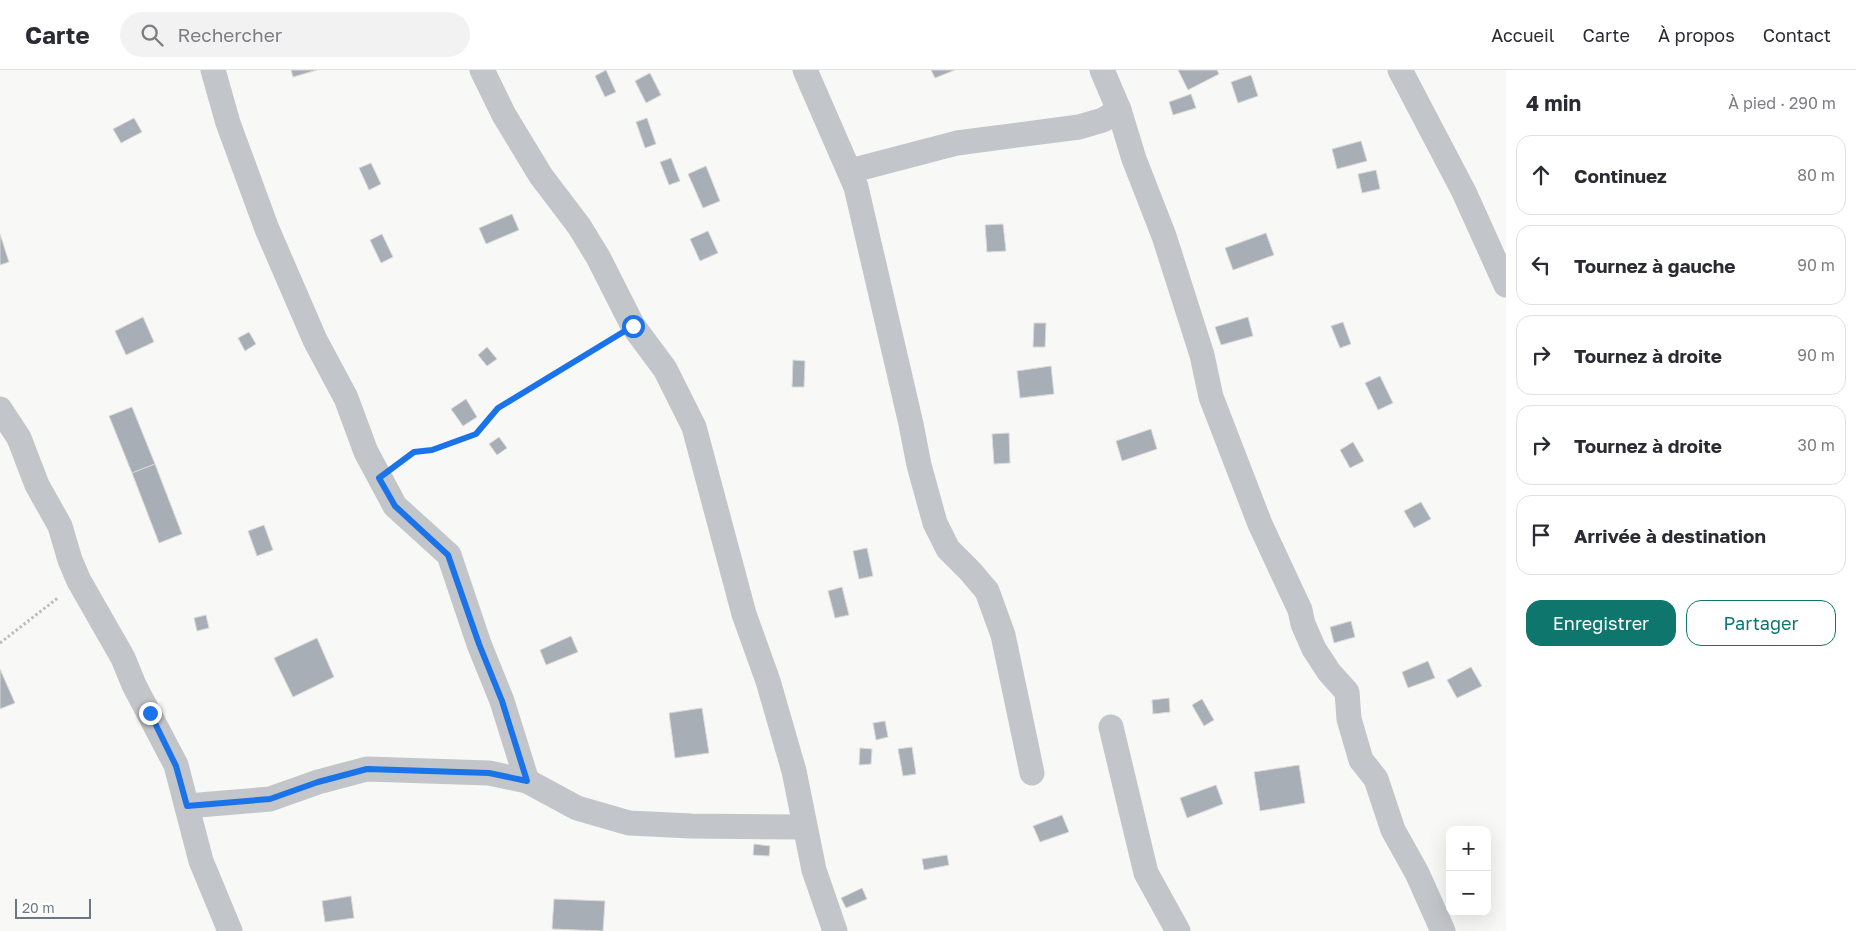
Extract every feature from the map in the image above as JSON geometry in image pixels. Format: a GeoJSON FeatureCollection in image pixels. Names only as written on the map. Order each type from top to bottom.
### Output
{"type":"FeatureCollection","features":[{"type":"Feature","properties":{"kind":"street"},"geometry":{"type":"LineString","coordinates":[[213,70],[228,123],[267,229],[315,340],[346,398],[379,478],[395,506],[448,555],[479,644],[502,701],[527,781]]}},
{"type":"Feature","properties":{"kind":"street"},"geometry":{"type":"LineString","coordinates":[[482,70],[504,115],[541,176],[579,226],[598,257],[633,326],[665,369],[694,427],[744,614],[768,682],[794,771],[814,870],[834,931]]}},
{"type":"Feature","properties":{"kind":"street"},"geometry":{"type":"LineString","coordinates":[[806,70],[856,186],[869,236],[919,465],[935,523],[948,549],[987,591],[1003,635],[1032,773]]}},
{"type":"Feature","properties":{"kind":"street"},"geometry":{"type":"LineString","coordinates":[[1102,70],[1119,110],[1134,159],[1167,244],[1202,355],[1211,397],[1260,524],[1300,610],[1303,624],[1314,650],[1329,672],[1347,692],[1349,719],[1362,760],[1376,779],[1393,830],[1417,874],[1443,931]]}},
{"type":"Feature","properties":{"kind":"street"},"geometry":{"type":"LineString","coordinates":[[1400,70],[1464,192],[1506,284]]}},
{"type":"Feature","properties":{"kind":"street"},"geometry":{"type":"LineString","coordinates":[[850,172],[957,143],[1079,127],[1103,120],[1119,110]]}},
{"type":"Feature","properties":{"kind":"street"},"geometry":{"type":"LineString","coordinates":[[0,409],[19,438],[37,486],[60,526],[70,560],[79,581],[123,658],[134,685],[176,766],[201,861],[230,931]]}},
{"type":"Feature","properties":{"kind":"street"},"geometry":{"type":"LineString","coordinates":[[1111,727],[1146,873],[1178,931]]}},
{"type":"Feature","properties":{"kind":"street"},"geometry":{"type":"LineString","coordinates":[[187,806],[270,799],[318,782],[367,769],[489,773],[527,781],[577,808],[629,823],[691,826],[804,827]]}},
{"type":"Feature","properties":{"kind":"path"},"geometry":{"type":"LineString","coordinates":[[379,478],[414,452],[432,450],[476,434],[498,408],[633,326]]}},
{"type":"Feature","properties":{"kind":"path"},"geometry":{"type":"LineString","coordinates":[[0,643],[79,581]]}},
{"type":"Feature","properties":{"kind":"building"},"geometry":{"type":"Polygon","coordinates":[[[291,70],[317,70],[293,77],[291,70]]]}},
{"type":"Feature","properties":{"kind":"building"},"geometry":{"type":"Polygon","coordinates":[[[606,70],[616,92],[605,97],[595,76],[606,70]]]}},
{"type":"Feature","properties":{"kind":"building"},"geometry":{"type":"Polygon","coordinates":[[[931,70],[955,70],[935,78],[931,70]]]}},
{"type":"Feature","properties":{"kind":"building"},"geometry":{"type":"Polygon","coordinates":[[[1178,70],[1217,70],[1219,74],[1188,90],[1178,70]]]}},
{"type":"Feature","properties":{"kind":"building"},"geometry":{"type":"Polygon","coordinates":[[[650,73],[661,95],[646,103],[635,81],[650,73]]]}},
{"type":"Feature","properties":{"kind":"building"},"geometry":{"type":"Polygon","coordinates":[[[1251,75],[1258,96],[1238,103],[1231,82],[1251,75]]]}},
{"type":"Feature","properties":{"kind":"building"},"geometry":{"type":"Polygon","coordinates":[[[1191,94],[1196,108],[1173,115],[1169,102],[1191,94]]]}},
{"type":"Feature","properties":{"kind":"building"},"geometry":{"type":"Polygon","coordinates":[[[134,118],[142,132],[121,143],[113,129],[134,118]]]}},
{"type":"Feature","properties":{"kind":"building"},"geometry":{"type":"Polygon","coordinates":[[[647,118],[656,144],[645,148],[636,122],[647,118]]]}},
{"type":"Feature","properties":{"kind":"building"},"geometry":{"type":"Polygon","coordinates":[[[1361,141],[1367,161],[1337,169],[1332,149],[1361,141]]]}},
{"type":"Feature","properties":{"kind":"building"},"geometry":{"type":"Polygon","coordinates":[[[671,158],[680,181],[669,185],[660,162],[671,158]]]}},
{"type":"Feature","properties":{"kind":"building"},"geometry":{"type":"Polygon","coordinates":[[[371,163],[381,184],[369,190],[359,168],[371,163]]]}},
{"type":"Feature","properties":{"kind":"building"},"geometry":{"type":"Polygon","coordinates":[[[706,166],[720,201],[703,208],[688,174],[706,166]]]}},
{"type":"Feature","properties":{"kind":"building"},"geometry":{"type":"Polygon","coordinates":[[[1376,170],[1380,189],[1362,193],[1358,174],[1376,170]]]}},
{"type":"Feature","properties":{"kind":"building"},"geometry":{"type":"Polygon","coordinates":[[[512,214],[519,230],[486,244],[479,228],[512,214]]]}},
{"type":"Feature","properties":{"kind":"building"},"geometry":{"type":"Polygon","coordinates":[[[1003,224],[1006,251],[987,252],[985,225],[1003,224]]]}},
{"type":"Feature","properties":{"kind":"building"},"geometry":{"type":"Polygon","coordinates":[[[708,231],[718,253],[700,261],[690,239],[708,231]]]}},
{"type":"Feature","properties":{"kind":"building"},"geometry":{"type":"Polygon","coordinates":[[[1266,233],[1274,255],[1233,270],[1225,248],[1266,233]]]}},
{"type":"Feature","properties":{"kind":"building"},"geometry":{"type":"Polygon","coordinates":[[[0,234],[9,262],[0,265],[0,234]]]}},
{"type":"Feature","properties":{"kind":"building"},"geometry":{"type":"Polygon","coordinates":[[[382,234],[393,257],[381,263],[370,240],[382,234]]]}},
{"type":"Feature","properties":{"kind":"building"},"geometry":{"type":"Polygon","coordinates":[[[143,317],[154,342],[126,355],[115,331],[143,317]]]}},
{"type":"Feature","properties":{"kind":"building"},"geometry":{"type":"Polygon","coordinates":[[[1248,317],[1253,336],[1221,345],[1215,327],[1248,317]]]}},
{"type":"Feature","properties":{"kind":"building"},"geometry":{"type":"Polygon","coordinates":[[[1343,322],[1351,344],[1340,348],[1331,326],[1343,322]]]}},
{"type":"Feature","properties":{"kind":"building"},"geometry":{"type":"Polygon","coordinates":[[[1034,323],[1046,323],[1045,347],[1033,347],[1034,323]]]}},
{"type":"Feature","properties":{"kind":"building"},"geometry":{"type":"Polygon","coordinates":[[[249,332],[256,344],[245,351],[238,338],[249,332]]]}},
{"type":"Feature","properties":{"kind":"building"},"geometry":{"type":"Polygon","coordinates":[[[487,347],[497,359],[487,366],[478,355],[487,347]]]}},
{"type":"Feature","properties":{"kind":"building"},"geometry":{"type":"Polygon","coordinates":[[[793,360],[805,361],[804,387],[792,387],[793,360]]]}},
{"type":"Feature","properties":{"kind":"building"},"geometry":{"type":"Polygon","coordinates":[[[1051,366],[1054,394],[1020,398],[1017,371],[1051,366]]]}},
{"type":"Feature","properties":{"kind":"building"},"geometry":{"type":"Polygon","coordinates":[[[1380,376],[1393,403],[1378,410],[1365,383],[1380,376]]]}},
{"type":"Feature","properties":{"kind":"building"},"geometry":{"type":"Polygon","coordinates":[[[466,399],[477,417],[463,426],[451,409],[466,399]]]}},
{"type":"Feature","properties":{"kind":"building"},"geometry":{"type":"Polygon","coordinates":[[[132,407],[155,464],[132,473],[109,416],[132,407]]]}},
{"type":"Feature","properties":{"kind":"building"},"geometry":{"type":"Polygon","coordinates":[[[1151,429],[1157,449],[1122,461],[1116,441],[1151,429]]]}},
{"type":"Feature","properties":{"kind":"building"},"geometry":{"type":"Polygon","coordinates":[[[1009,433],[1010,463],[994,464],[992,434],[1009,433]]]}},
{"type":"Feature","properties":{"kind":"building"},"geometry":{"type":"Polygon","coordinates":[[[499,437],[507,448],[497,455],[489,444],[499,437]]]}},
{"type":"Feature","properties":{"kind":"building"},"geometry":{"type":"Polygon","coordinates":[[[1353,442],[1364,461],[1350,468],[1340,450],[1353,442]]]}},
{"type":"Feature","properties":{"kind":"building"},"geometry":{"type":"Polygon","coordinates":[[[155,464],[182,534],[159,543],[132,473],[155,464]]]}},
{"type":"Feature","properties":{"kind":"building"},"geometry":{"type":"Polygon","coordinates":[[[1421,502],[1431,519],[1414,528],[1404,511],[1421,502]]]}},
{"type":"Feature","properties":{"kind":"building"},"geometry":{"type":"Polygon","coordinates":[[[264,525],[273,550],[257,556],[248,531],[264,525]]]}},
{"type":"Feature","properties":{"kind":"building"},"geometry":{"type":"Polygon","coordinates":[[[867,548],[873,576],[859,579],[853,551],[867,548]]]}},
{"type":"Feature","properties":{"kind":"building"},"geometry":{"type":"Polygon","coordinates":[[[842,587],[849,615],[835,618],[828,591],[842,587]]]}},
{"type":"Feature","properties":{"kind":"building"},"geometry":{"type":"Polygon","coordinates":[[[206,615],[209,628],[197,631],[194,618],[206,615]]]}},
{"type":"Feature","properties":{"kind":"building"},"geometry":{"type":"Polygon","coordinates":[[[1351,621],[1355,637],[1334,643],[1330,627],[1351,621]]]}},
{"type":"Feature","properties":{"kind":"building"},"geometry":{"type":"Polygon","coordinates":[[[571,636],[578,652],[546,665],[540,650],[571,636]]]}},
{"type":"Feature","properties":{"kind":"building"},"geometry":{"type":"Polygon","coordinates":[[[317,638],[334,677],[293,697],[274,658],[317,638]]]}},
{"type":"Feature","properties":{"kind":"building"},"geometry":{"type":"Polygon","coordinates":[[[1428,661],[1435,678],[1408,688],[1402,672],[1428,661]]]}},
{"type":"Feature","properties":{"kind":"building"},"geometry":{"type":"Polygon","coordinates":[[[1471,667],[1482,686],[1457,698],[1447,680],[1471,667]]]}},
{"type":"Feature","properties":{"kind":"building"},"geometry":{"type":"Polygon","coordinates":[[[0,669],[15,703],[0,709],[0,669]]]}},
{"type":"Feature","properties":{"kind":"building"},"geometry":{"type":"Polygon","coordinates":[[[1169,698],[1170,712],[1153,714],[1152,700],[1169,698]]]}},
{"type":"Feature","properties":{"kind":"building"},"geometry":{"type":"Polygon","coordinates":[[[1202,699],[1214,720],[1204,726],[1192,705],[1202,699]]]}},
{"type":"Feature","properties":{"kind":"building"},"geometry":{"type":"Polygon","coordinates":[[[702,708],[709,753],[675,758],[669,713],[702,708]]]}},
{"type":"Feature","properties":{"kind":"building"},"geometry":{"type":"Polygon","coordinates":[[[885,721],[888,737],[876,740],[873,723],[885,721]]]}},
{"type":"Feature","properties":{"kind":"building"},"geometry":{"type":"Polygon","coordinates":[[[912,747],[916,774],[903,776],[898,749],[912,747]]]}},
{"type":"Feature","properties":{"kind":"building"},"geometry":{"type":"Polygon","coordinates":[[[860,748],[872,749],[871,764],[859,765],[860,748]]]}},
{"type":"Feature","properties":{"kind":"building"},"geometry":{"type":"Polygon","coordinates":[[[1299,765],[1305,803],[1260,811],[1254,772],[1299,765]]]}},
{"type":"Feature","properties":{"kind":"building"},"geometry":{"type":"Polygon","coordinates":[[[1216,785],[1223,804],[1187,818],[1180,798],[1216,785]]]}},
{"type":"Feature","properties":{"kind":"building"},"geometry":{"type":"Polygon","coordinates":[[[1062,815],[1069,832],[1040,842],[1033,826],[1062,815]]]}},
{"type":"Feature","properties":{"kind":"building"},"geometry":{"type":"Polygon","coordinates":[[[754,844],[770,846],[769,856],[753,855],[754,844]]]}},
{"type":"Feature","properties":{"kind":"building"},"geometry":{"type":"Polygon","coordinates":[[[947,855],[949,865],[924,870],[922,859],[947,855]]]}},
{"type":"Feature","properties":{"kind":"building"},"geometry":{"type":"Polygon","coordinates":[[[862,888],[867,899],[846,908],[841,898],[862,888]]]}},
{"type":"Feature","properties":{"kind":"building"},"geometry":{"type":"Polygon","coordinates":[[[351,896],[354,918],[325,922],[322,901],[351,896]]]}},
{"type":"Feature","properties":{"kind":"building"},"geometry":{"type":"Polygon","coordinates":[[[554,899],[605,901],[603,931],[552,929],[554,899]]]}},
{"type":"Feature","properties":{"kind":"route"},"geometry":{"type":"LineString","coordinates":[[150,713],[176,766],[187,806],[270,799],[318,782],[367,769],[489,773],[527,781],[502,701],[479,644],[448,555],[395,506],[379,478],[414,452],[432,450],[476,434],[498,408],[633,326]]}}]}
